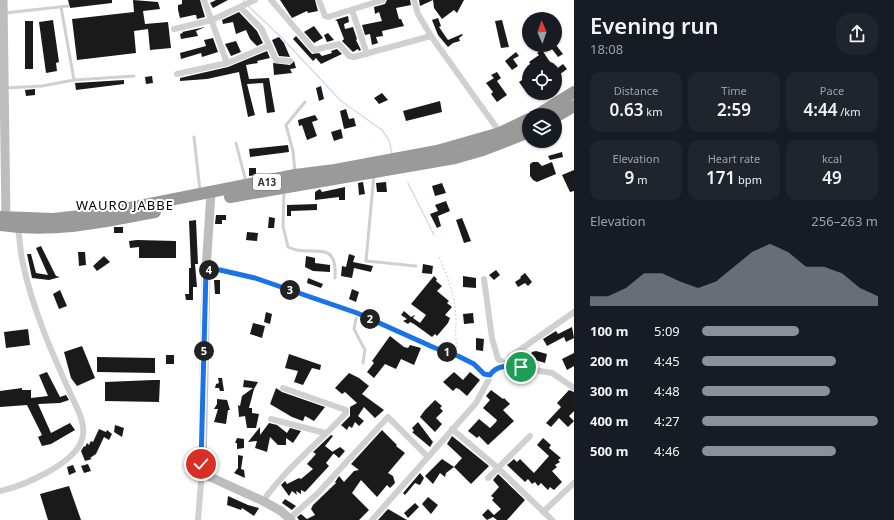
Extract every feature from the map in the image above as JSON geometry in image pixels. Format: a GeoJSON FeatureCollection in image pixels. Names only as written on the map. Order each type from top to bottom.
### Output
{"type":"FeatureCollection","features":[{"type":"Feature","properties":{"kind":"highway"},"geometry":{"type":"LineString","coordinates":[[548,108],[574,92]]}},
{"type":"Feature","properties":{"kind":"highway"},"geometry":{"type":"LineString","coordinates":[[562,113],[574,106]]}},
{"type":"Feature","properties":{"kind":"highway","name":"A13"},"geometry":{"type":"LineString","coordinates":[[3,221],[53,219],[99,214],[207,196],[284,189],[455,158],[503,137],[522,124]]}},
{"type":"Feature","properties":{"kind":"highway","name":"A13"},"geometry":{"type":"LineString","coordinates":[[3,221],[18,228],[64,227],[102,223],[296,175],[335,170],[522,133]]}},
{"type":"Feature","properties":{"kind":"main road"},"geometry":{"type":"LineString","coordinates":[[3,0],[3,221]]}},
{"type":"Feature","properties":{"kind":"main road"},"geometry":{"type":"LineString","coordinates":[[207,196],[202,469],[208,476],[263,500],[290,519]]}},
{"type":"Feature","properties":{"kind":"street"},"geometry":{"type":"LineString","coordinates":[[204,0],[227,63]]}},
{"type":"Feature","properties":{"kind":"street"},"geometry":{"type":"LineString","coordinates":[[174,29],[212,20],[241,8],[255,0]]}},
{"type":"Feature","properties":{"kind":"street"},"geometry":{"type":"LineString","coordinates":[[271,0],[312,49],[318,50],[339,44],[351,57],[431,36]]}},
{"type":"Feature","properties":{"kind":"street"},"geometry":{"type":"LineString","coordinates":[[319,0],[327,17],[352,10],[366,3],[383,0]]}},
{"type":"Feature","properties":{"kind":"street"},"geometry":{"type":"LineString","coordinates":[[414,0],[418,14],[431,36],[503,137]]}},
{"type":"Feature","properties":{"kind":"street"},"geometry":{"type":"LineString","coordinates":[[241,8],[261,28],[268,46],[276,60],[290,61]]}},
{"type":"Feature","properties":{"kind":"street"},"geometry":{"type":"LineString","coordinates":[[352,10],[367,54]]}},
{"type":"Feature","properties":{"kind":"street"},"geometry":{"type":"LineString","coordinates":[[177,74],[227,63],[268,46]]}},
{"type":"Feature","properties":{"kind":"street"},"geometry":{"type":"LineString","coordinates":[[0,491],[48,474],[73,453],[82,438],[82,420],[48,343],[32,297],[22,263],[18,228]]}},
{"type":"Feature","properties":{"kind":"street"},"geometry":{"type":"LineString","coordinates":[[206,270],[220,270],[255,278],[357,313],[435,348],[458,356],[474,364],[484,374],[490,375]]}},
{"type":"Feature","properties":{"kind":"street"},"geometry":{"type":"LineString","coordinates":[[484,279],[492,338],[498,359],[506,365],[552,373],[574,388]]}},
{"type":"Feature","properties":{"kind":"street"},"geometry":{"type":"LineString","coordinates":[[372,520],[476,403],[484,391],[490,375],[494,370],[506,365],[510,357],[574,312]]}},
{"type":"Feature","properties":{"kind":"street"},"geometry":{"type":"LineString","coordinates":[[263,500],[276,482],[346,413],[346,410],[283,388]]}},
{"type":"Feature","properties":{"kind":"street"},"geometry":{"type":"LineString","coordinates":[[290,519],[316,494],[388,417],[428,457]]}},
{"type":"Feature","properties":{"kind":"street"},"geometry":{"type":"LineString","coordinates":[[272,419],[325,433]]}},
{"type":"Feature","properties":{"kind":"street"},"geometry":{"type":"LineString","coordinates":[[452,430],[498,468],[552,520]]}},
{"type":"Feature","properties":{"kind":"street"},"geometry":{"type":"LineString","coordinates":[[488,478],[530,436]]}},
{"type":"Feature","properties":{"kind":"street"},"geometry":{"type":"LineString","coordinates":[[198,520],[202,469]]}},
{"type":"Feature","properties":{"kind":"street"},"geometry":{"type":"LineString","coordinates":[[543,512],[574,483]]}},
{"type":"Feature","properties":{"kind":"lane"},"geometry":{"type":"LineString","coordinates":[[3,13],[68,6]]}},
{"type":"Feature","properties":{"kind":"lane"},"geometry":{"type":"LineString","coordinates":[[61,7],[74,80]]}},
{"type":"Feature","properties":{"kind":"lane"},"geometry":{"type":"LineString","coordinates":[[3,82],[42,86],[74,80],[134,76]]}},
{"type":"Feature","properties":{"kind":"lane"},"geometry":{"type":"LineString","coordinates":[[296,175],[293,151],[286,125],[305,102]]}},
{"type":"Feature","properties":{"kind":"lane"},"geometry":{"type":"LineString","coordinates":[[194,137],[207,196]]}},
{"type":"Feature","properties":{"kind":"lane"},"geometry":{"type":"LineString","coordinates":[[236,143],[247,186]]}},
{"type":"Feature","properties":{"kind":"lane"},"geometry":{"type":"LineString","coordinates":[[374,172],[366,261],[416,266]]}},
{"type":"Feature","properties":{"kind":"lane"},"geometry":{"type":"LineString","coordinates":[[284,189],[283,226],[288,247],[295,251],[311,250],[329,254],[333,258],[336,265],[335,278]]}},
{"type":"Feature","properties":{"kind":"lane"},"geometry":{"type":"LineString","coordinates":[[357,313],[354,329],[365,350],[363,363]]}},
{"type":"Feature","properties":{"kind":"path"},"geometry":{"type":"LineString","coordinates":[[439,257],[451,285],[456,319],[454,337],[458,356]]}},
{"type":"Feature","properties":{"kind":"building"},"geometry":{"type":"Polygon","coordinates":[[[68,0],[112,0],[112,3],[70,8],[68,0]]]}},
{"type":"Feature","properties":{"kind":"building"},"geometry":{"type":"Polygon","coordinates":[[[133,0],[158,2],[160,9],[143,11],[145,24],[168,22],[171,48],[150,50],[148,29],[134,31],[136,53],[77,60],[72,19],[134,12],[133,0]]]}},
{"type":"Feature","properties":{"kind":"building"},"geometry":{"type":"Polygon","coordinates":[[[182,0],[200,0],[205,17],[197,19],[196,15],[194,15],[180,18],[178,5],[182,4],[182,0]]]}},
{"type":"Feature","properties":{"kind":"building"},"geometry":{"type":"Polygon","coordinates":[[[216,0],[228,0],[213,8],[210,3],[216,0]]]}},
{"type":"Feature","properties":{"kind":"building"},"geometry":{"type":"Polygon","coordinates":[[[280,0],[315,0],[318,11],[308,13],[307,11],[292,18],[280,0]]]}},
{"type":"Feature","properties":{"kind":"building"},"geometry":{"type":"Polygon","coordinates":[[[387,0],[410,0],[411,5],[396,8],[399,19],[401,19],[404,26],[382,31],[383,36],[376,37],[378,43],[372,45],[370,34],[365,35],[362,25],[382,21],[379,12],[375,14],[374,7],[385,4],[387,0]]]}},
{"type":"Feature","properties":{"kind":"building"},"geometry":{"type":"Polygon","coordinates":[[[419,0],[433,0],[420,6],[419,0]]]}},
{"type":"Feature","properties":{"kind":"building"},"geometry":{"type":"Polygon","coordinates":[[[433,0],[464,0],[457,13],[454,10],[442,19],[434,8],[433,0]]]}},
{"type":"Feature","properties":{"kind":"building"},"geometry":{"type":"Polygon","coordinates":[[[239,12],[257,31],[263,43],[257,46],[250,39],[246,30],[236,34],[233,22],[223,24],[222,20],[239,12]]]}},
{"type":"Feature","properties":{"kind":"building"},"geometry":{"type":"Polygon","coordinates":[[[348,16],[349,22],[344,24],[345,29],[353,27],[356,40],[361,50],[359,51],[358,49],[353,52],[342,41],[344,39],[337,21],[335,20],[348,16]]]}},
{"type":"Feature","properties":{"kind":"building"},"geometry":{"type":"Polygon","coordinates":[[[438,18],[441,26],[439,27],[448,40],[462,34],[463,35],[459,38],[460,41],[453,43],[448,47],[438,35],[432,20],[438,18]]]}},
{"type":"Feature","properties":{"kind":"building"},"geometry":{"type":"Polygon","coordinates":[[[53,20],[59,62],[56,63],[57,71],[46,73],[39,22],[53,20]]]}},
{"type":"Feature","properties":{"kind":"building"},"geometry":{"type":"Polygon","coordinates":[[[502,20],[509,47],[501,48],[495,21],[502,20]]]}},
{"type":"Feature","properties":{"kind":"building"},"geometry":{"type":"Polygon","coordinates":[[[25,21],[33,21],[33,69],[25,69],[25,21]]]}},
{"type":"Feature","properties":{"kind":"building"},"geometry":{"type":"Polygon","coordinates":[[[314,26],[323,38],[314,43],[304,32],[314,26]]]}},
{"type":"Feature","properties":{"kind":"building"},"geometry":{"type":"Polygon","coordinates":[[[205,27],[196,31],[198,36],[181,39],[180,34],[183,33],[182,32],[205,27]]]}},
{"type":"Feature","properties":{"kind":"building"},"geometry":{"type":"Polygon","coordinates":[[[328,33],[334,40],[327,42],[324,35],[328,33]]]}},
{"type":"Feature","properties":{"kind":"building"},"geometry":{"type":"Polygon","coordinates":[[[296,36],[312,54],[319,53],[322,56],[332,53],[331,51],[337,49],[342,54],[321,64],[316,58],[313,61],[293,39],[296,36]]]}},
{"type":"Feature","properties":{"kind":"building"},"geometry":{"type":"Polygon","coordinates":[[[279,37],[284,43],[290,57],[279,56],[272,40],[279,37]]]}},
{"type":"Feature","properties":{"kind":"building"},"geometry":{"type":"Polygon","coordinates":[[[213,38],[218,52],[202,57],[201,53],[181,59],[180,53],[206,46],[204,40],[213,38]]]}},
{"type":"Feature","properties":{"kind":"building"},"geometry":{"type":"Polygon","coordinates":[[[236,41],[241,52],[231,56],[225,44],[236,41]]]}},
{"type":"Feature","properties":{"kind":"building"},"geometry":{"type":"Polygon","coordinates":[[[267,51],[270,58],[257,61],[258,63],[246,65],[249,79],[269,78],[275,112],[267,113],[263,83],[247,84],[255,115],[248,117],[239,72],[207,79],[180,81],[180,78],[228,67],[267,51]]]}},
{"type":"Feature","properties":{"kind":"building"},"geometry":{"type":"Polygon","coordinates":[[[516,52],[519,56],[513,59],[518,66],[512,70],[505,61],[516,52]]]}},
{"type":"Feature","properties":{"kind":"building"},"geometry":{"type":"Polygon","coordinates":[[[543,52],[549,60],[532,60],[539,55],[537,53],[543,52]]]}},
{"type":"Feature","properties":{"kind":"building"},"geometry":{"type":"Polygon","coordinates":[[[554,52],[561,52],[563,54],[558,57],[554,52]]]}},
{"type":"Feature","properties":{"kind":"building"},"geometry":{"type":"Polygon","coordinates":[[[294,61],[296,68],[290,69],[292,73],[274,75],[273,63],[290,65],[294,61]]]}},
{"type":"Feature","properties":{"kind":"building"},"geometry":{"type":"Polygon","coordinates":[[[563,64],[567,69],[562,73],[563,64]]]}},
{"type":"Feature","properties":{"kind":"building"},"geometry":{"type":"Polygon","coordinates":[[[497,72],[501,78],[497,81],[507,95],[497,102],[491,94],[493,92],[486,83],[494,78],[491,75],[497,72]]]}},
{"type":"Feature","properties":{"kind":"building"},"geometry":{"type":"Polygon","coordinates":[[[152,76],[153,83],[146,84],[145,77],[152,76]]]}},
{"type":"Feature","properties":{"kind":"building"},"geometry":{"type":"Polygon","coordinates":[[[124,80],[124,84],[76,90],[75,83],[124,80]]]}},
{"type":"Feature","properties":{"kind":"building"},"geometry":{"type":"Polygon","coordinates":[[[321,86],[324,99],[319,101],[316,88],[321,86]]]}},
{"type":"Feature","properties":{"kind":"building"},"geometry":{"type":"Polygon","coordinates":[[[35,89],[35,95],[26,96],[25,90],[35,89]]]}},
{"type":"Feature","properties":{"kind":"building"},"geometry":{"type":"Polygon","coordinates":[[[382,93],[388,100],[379,104],[374,98],[382,93]]]}},
{"type":"Feature","properties":{"kind":"building"},"geometry":{"type":"Polygon","coordinates":[[[440,101],[442,112],[406,121],[403,111],[440,101]]]}},
{"type":"Feature","properties":{"kind":"building"},"geometry":{"type":"Polygon","coordinates":[[[346,109],[349,119],[354,118],[356,126],[344,129],[340,111],[346,109]]]}},
{"type":"Feature","properties":{"kind":"building"},"geometry":{"type":"Polygon","coordinates":[[[315,115],[318,120],[312,122],[317,136],[307,140],[302,125],[299,126],[298,120],[315,115]]]}},
{"type":"Feature","properties":{"kind":"building"},"geometry":{"type":"Polygon","coordinates":[[[341,129],[343,138],[334,141],[331,132],[341,129]]]}},
{"type":"Feature","properties":{"kind":"building"},"geometry":{"type":"Polygon","coordinates":[[[288,145],[289,152],[250,157],[249,149],[288,145]]]}},
{"type":"Feature","properties":{"kind":"building"},"geometry":{"type":"Polygon","coordinates":[[[562,152],[563,157],[550,160],[548,156],[562,152]]]}},
{"type":"Feature","properties":{"kind":"building"},"geometry":{"type":"Polygon","coordinates":[[[533,162],[538,162],[542,166],[552,162],[556,174],[537,182],[533,180],[530,176],[530,164],[533,162]]]}},
{"type":"Feature","properties":{"kind":"building"},"geometry":{"type":"Polygon","coordinates":[[[249,168],[256,168],[256,175],[249,176],[249,168]]]}},
{"type":"Feature","properties":{"kind":"building"},"geometry":{"type":"Polygon","coordinates":[[[574,170],[574,191],[570,192],[562,175],[574,170]]]}},
{"type":"Feature","properties":{"kind":"building"},"geometry":{"type":"Polygon","coordinates":[[[363,182],[365,194],[359,195],[358,183],[363,182]]]}},
{"type":"Feature","properties":{"kind":"building"},"geometry":{"type":"Polygon","coordinates":[[[386,182],[387,192],[377,192],[376,183],[386,182]]]}},
{"type":"Feature","properties":{"kind":"building"},"geometry":{"type":"Polygon","coordinates":[[[442,183],[446,193],[435,196],[432,186],[442,183]]]}},
{"type":"Feature","properties":{"kind":"building"},"geometry":{"type":"Polygon","coordinates":[[[345,187],[345,200],[339,200],[339,197],[315,200],[315,192],[320,189],[322,192],[345,187]]]}},
{"type":"Feature","properties":{"kind":"building"},"geometry":{"type":"Polygon","coordinates":[[[446,201],[450,211],[438,216],[441,226],[437,228],[430,214],[438,211],[435,205],[446,201]]]}},
{"type":"Feature","properties":{"kind":"building"},"geometry":{"type":"Polygon","coordinates":[[[317,204],[317,210],[291,211],[291,216],[287,216],[287,205],[317,204]]]}},
{"type":"Feature","properties":{"kind":"building"},"geometry":{"type":"Polygon","coordinates":[[[216,215],[226,215],[226,220],[222,220],[222,224],[215,224],[216,215]]]}},
{"type":"Feature","properties":{"kind":"building"},"geometry":{"type":"Polygon","coordinates":[[[269,217],[275,218],[274,228],[268,228],[269,217]]]}},
{"type":"Feature","properties":{"kind":"building"},"geometry":{"type":"Polygon","coordinates":[[[462,218],[471,241],[464,243],[456,220],[462,218]]]}},
{"type":"Feature","properties":{"kind":"building"},"geometry":{"type":"Polygon","coordinates":[[[196,220],[198,264],[195,264],[197,287],[193,287],[193,300],[186,300],[185,294],[189,294],[189,268],[191,268],[189,221],[196,220]]]}},
{"type":"Feature","properties":{"kind":"building"},"geometry":{"type":"Polygon","coordinates":[[[114,227],[123,227],[123,233],[114,233],[114,227]]]}},
{"type":"Feature","properties":{"kind":"building"},"geometry":{"type":"Polygon","coordinates":[[[247,232],[258,233],[257,241],[246,240],[247,232]]]}},
{"type":"Feature","properties":{"kind":"building"},"geometry":{"type":"Polygon","coordinates":[[[129,241],[176,241],[176,258],[139,258],[139,247],[130,248],[129,241]]]}},
{"type":"Feature","properties":{"kind":"building"},"geometry":{"type":"Polygon","coordinates":[[[41,246],[56,276],[60,277],[49,280],[32,278],[27,254],[31,254],[36,273],[48,275],[36,248],[41,246]]]}},
{"type":"Feature","properties":{"kind":"building"},"geometry":{"type":"Polygon","coordinates":[[[78,252],[85,252],[86,265],[79,266],[78,252]]]}},
{"type":"Feature","properties":{"kind":"building"},"geometry":{"type":"Polygon","coordinates":[[[349,254],[355,256],[353,262],[373,266],[371,272],[354,268],[352,278],[341,276],[342,266],[346,267],[349,254]]]}},
{"type":"Feature","properties":{"kind":"building"},"geometry":{"type":"Polygon","coordinates":[[[104,256],[110,262],[97,271],[93,266],[104,256]]]}},
{"type":"Feature","properties":{"kind":"building"},"geometry":{"type":"Polygon","coordinates":[[[306,256],[315,258],[315,263],[330,265],[330,272],[313,271],[305,267],[306,256]]]}},
{"type":"Feature","properties":{"kind":"building"},"geometry":{"type":"Polygon","coordinates":[[[423,264],[433,266],[432,274],[422,273],[423,264]]]}},
{"type":"Feature","properties":{"kind":"building"},"geometry":{"type":"Polygon","coordinates":[[[496,270],[500,275],[494,280],[489,275],[496,270]]]}},
{"type":"Feature","properties":{"kind":"building"},"geometry":{"type":"Polygon","coordinates":[[[525,273],[532,282],[528,286],[525,283],[518,287],[515,282],[525,273]]]}},
{"type":"Feature","properties":{"kind":"building"},"geometry":{"type":"Polygon","coordinates":[[[434,276],[437,279],[436,281],[442,286],[437,291],[449,301],[447,303],[452,307],[445,315],[450,318],[448,323],[437,336],[435,334],[432,337],[414,324],[410,322],[408,324],[403,321],[407,319],[401,315],[404,311],[411,317],[415,315],[413,318],[420,323],[426,315],[411,304],[434,276]]]}},
{"type":"Feature","properties":{"kind":"building"},"geometry":{"type":"Polygon","coordinates":[[[463,276],[476,278],[476,288],[463,287],[463,276]]]}},
{"type":"Feature","properties":{"kind":"building"},"geometry":{"type":"Polygon","coordinates":[[[308,278],[323,284],[321,288],[307,283],[308,278]]]}},
{"type":"Feature","properties":{"kind":"building"},"geometry":{"type":"Polygon","coordinates":[[[214,280],[220,280],[220,294],[215,294],[214,280]]]}},
{"type":"Feature","properties":{"kind":"building"},"geometry":{"type":"Polygon","coordinates":[[[352,289],[359,292],[356,302],[349,299],[352,289]]]}},
{"type":"Feature","properties":{"kind":"building"},"geometry":{"type":"Polygon","coordinates":[[[60,290],[67,306],[59,309],[53,294],[60,290]]]}},
{"type":"Feature","properties":{"kind":"building"},"geometry":{"type":"Polygon","coordinates":[[[266,312],[272,314],[270,324],[264,322],[266,312]]]}},
{"type":"Feature","properties":{"kind":"building"},"geometry":{"type":"Polygon","coordinates":[[[473,313],[474,323],[464,324],[463,314],[473,313]]]}},
{"type":"Feature","properties":{"kind":"building"},"geometry":{"type":"Polygon","coordinates":[[[253,323],[265,326],[262,338],[250,334],[253,323]]]}},
{"type":"Feature","properties":{"kind":"building"},"geometry":{"type":"Polygon","coordinates":[[[572,327],[574,338],[566,342],[564,337],[547,346],[543,339],[556,331],[558,334],[572,327]]]}},
{"type":"Feature","properties":{"kind":"building"},"geometry":{"type":"Polygon","coordinates":[[[28,329],[30,345],[6,348],[4,332],[28,329]]]}},
{"type":"Feature","properties":{"kind":"building"},"geometry":{"type":"Polygon","coordinates":[[[390,336],[404,347],[408,348],[410,345],[421,348],[414,365],[401,359],[396,369],[385,364],[374,378],[367,372],[374,363],[372,361],[390,336]]]}},
{"type":"Feature","properties":{"kind":"building"},"geometry":{"type":"Polygon","coordinates":[[[476,338],[484,339],[483,351],[476,350],[476,338]]]}},
{"type":"Feature","properties":{"kind":"building"},"geometry":{"type":"Polygon","coordinates":[[[82,346],[95,378],[77,386],[71,378],[64,352],[82,346]]]}},
{"type":"Feature","properties":{"kind":"building"},"geometry":{"type":"Polygon","coordinates":[[[536,351],[547,354],[545,363],[532,359],[530,356],[532,352],[536,351]]]}},
{"type":"Feature","properties":{"kind":"building"},"geometry":{"type":"Polygon","coordinates":[[[574,353],[574,366],[567,370],[562,359],[574,353]]]}},
{"type":"Feature","properties":{"kind":"building"},"geometry":{"type":"Polygon","coordinates":[[[289,354],[321,365],[320,370],[312,368],[303,385],[294,382],[298,371],[285,368],[289,354]]]}},
{"type":"Feature","properties":{"kind":"building"},"geometry":{"type":"Polygon","coordinates":[[[166,355],[174,355],[174,364],[166,364],[166,355]]]}},
{"type":"Feature","properties":{"kind":"building"},"geometry":{"type":"Polygon","coordinates":[[[97,357],[155,358],[155,373],[97,372],[97,357]]]}},
{"type":"Feature","properties":{"kind":"building"},"geometry":{"type":"Polygon","coordinates":[[[47,372],[60,397],[66,395],[69,400],[60,403],[38,404],[51,433],[70,423],[75,430],[51,444],[42,446],[38,437],[42,435],[27,405],[0,407],[0,391],[22,388],[22,390],[31,390],[31,398],[48,396],[39,375],[47,372]]]}},
{"type":"Feature","properties":{"kind":"building"},"geometry":{"type":"Polygon","coordinates":[[[454,372],[463,380],[470,372],[480,380],[467,396],[459,389],[456,388],[453,391],[443,382],[454,372]]]}},
{"type":"Feature","properties":{"kind":"building"},"geometry":{"type":"Polygon","coordinates":[[[349,373],[359,378],[369,386],[362,394],[384,410],[375,418],[364,407],[358,416],[364,421],[359,426],[355,422],[352,428],[349,426],[347,430],[341,425],[350,416],[350,407],[357,403],[345,392],[342,394],[335,388],[349,373]]]}},
{"type":"Feature","properties":{"kind":"building"},"geometry":{"type":"Polygon","coordinates":[[[218,378],[222,378],[224,391],[220,391],[219,388],[215,388],[216,384],[219,383],[218,378]]]}},
{"type":"Feature","properties":{"kind":"building"},"geometry":{"type":"Polygon","coordinates":[[[160,380],[159,402],[105,401],[105,382],[160,380]]]}},
{"type":"Feature","properties":{"kind":"building"},"geometry":{"type":"Polygon","coordinates":[[[244,380],[258,382],[254,389],[249,408],[252,408],[252,413],[259,414],[256,428],[247,428],[245,416],[239,417],[238,405],[240,406],[242,396],[253,388],[243,387],[244,380]]]}},
{"type":"Feature","properties":{"kind":"building"},"geometry":{"type":"Polygon","coordinates":[[[276,388],[282,392],[325,407],[314,421],[305,416],[303,421],[292,417],[270,404],[276,388]]]}},
{"type":"Feature","properties":{"kind":"building"},"geometry":{"type":"Polygon","coordinates":[[[491,390],[503,399],[504,398],[510,404],[503,410],[514,421],[488,445],[479,436],[477,438],[468,431],[479,419],[490,428],[496,422],[497,420],[483,408],[490,400],[486,396],[491,390]]]}},
{"type":"Feature","properties":{"kind":"building"},"geometry":{"type":"Polygon","coordinates":[[[569,390],[574,392],[574,411],[569,416],[574,421],[568,427],[559,418],[551,427],[546,423],[561,407],[557,403],[569,390]]]}},
{"type":"Feature","properties":{"kind":"building"},"geometry":{"type":"Polygon","coordinates":[[[217,399],[227,400],[230,410],[228,410],[226,424],[214,422],[218,409],[214,409],[217,404],[217,399]]]}},
{"type":"Feature","properties":{"kind":"building"},"geometry":{"type":"Polygon","coordinates":[[[435,400],[442,406],[440,408],[443,411],[436,418],[442,424],[435,432],[420,417],[435,400]]]}},
{"type":"Feature","properties":{"kind":"building"},"geometry":{"type":"Polygon","coordinates":[[[418,422],[433,442],[430,447],[412,432],[414,431],[412,428],[418,422]]]}},
{"type":"Feature","properties":{"kind":"building"},"geometry":{"type":"Polygon","coordinates":[[[269,423],[277,425],[287,433],[290,428],[301,431],[293,443],[286,438],[286,445],[278,445],[270,437],[267,452],[255,448],[257,441],[248,442],[260,427],[260,435],[269,423]]]}},
{"type":"Feature","properties":{"kind":"building"},"geometry":{"type":"Polygon","coordinates":[[[115,425],[124,428],[122,437],[114,432],[115,425]]]}},
{"type":"Feature","properties":{"kind":"building"},"geometry":{"type":"Polygon","coordinates":[[[99,429],[106,432],[107,430],[112,434],[109,440],[104,437],[96,454],[90,458],[92,459],[85,461],[81,451],[87,443],[89,445],[91,441],[93,442],[99,429]]]}},
{"type":"Feature","properties":{"kind":"building"},"geometry":{"type":"Polygon","coordinates":[[[382,430],[397,445],[396,446],[405,453],[388,473],[393,476],[395,483],[390,488],[387,485],[377,497],[361,480],[352,493],[369,510],[359,520],[299,520],[297,517],[301,514],[307,519],[315,515],[311,509],[313,505],[336,483],[335,482],[339,476],[344,482],[354,471],[359,470],[351,464],[382,430]]]}},
{"type":"Feature","properties":{"kind":"building"},"geometry":{"type":"Polygon","coordinates":[[[331,435],[333,436],[325,446],[334,453],[326,463],[329,466],[305,492],[301,490],[301,494],[296,491],[297,495],[292,491],[289,496],[281,485],[285,481],[287,484],[299,478],[301,479],[313,469],[307,464],[316,454],[313,452],[331,435]]]}},
{"type":"Feature","properties":{"kind":"building"},"geometry":{"type":"Polygon","coordinates":[[[452,436],[489,466],[471,484],[454,467],[462,458],[447,444],[452,436]]]}},
{"type":"Feature","properties":{"kind":"building"},"geometry":{"type":"Polygon","coordinates":[[[237,438],[244,439],[244,448],[237,449],[237,443],[235,443],[237,438]]]}},
{"type":"Feature","properties":{"kind":"building"},"geometry":{"type":"Polygon","coordinates":[[[543,438],[551,445],[549,448],[561,458],[558,460],[560,462],[555,465],[557,467],[552,471],[562,482],[554,490],[550,487],[548,490],[541,483],[538,486],[535,482],[532,484],[528,479],[525,482],[507,465],[514,459],[517,462],[520,459],[534,473],[549,456],[537,445],[543,438]]]}},
{"type":"Feature","properties":{"kind":"building"},"geometry":{"type":"Polygon","coordinates":[[[340,447],[345,451],[339,458],[332,452],[340,447]]]}},
{"type":"Feature","properties":{"kind":"building"},"geometry":{"type":"Polygon","coordinates":[[[238,455],[243,456],[241,469],[244,470],[245,478],[234,473],[238,468],[238,455]]]}},
{"type":"Feature","properties":{"kind":"building"},"geometry":{"type":"Polygon","coordinates":[[[442,459],[454,467],[446,473],[445,477],[440,473],[433,484],[425,476],[442,459]]]}},
{"type":"Feature","properties":{"kind":"building"},"geometry":{"type":"Polygon","coordinates":[[[88,464],[91,471],[84,473],[81,466],[88,464]]]}},
{"type":"Feature","properties":{"kind":"building"},"geometry":{"type":"Polygon","coordinates":[[[73,465],[76,472],[69,475],[67,467],[73,465]]]}},
{"type":"Feature","properties":{"kind":"building"},"geometry":{"type":"Polygon","coordinates":[[[420,473],[424,478],[420,485],[415,483],[405,495],[403,493],[420,473]]]}},
{"type":"Feature","properties":{"kind":"building"},"geometry":{"type":"Polygon","coordinates":[[[498,474],[525,500],[507,520],[497,520],[493,517],[487,520],[482,515],[488,509],[494,515],[501,509],[492,500],[494,498],[491,496],[499,487],[493,480],[498,474]]]}},
{"type":"Feature","properties":{"kind":"building"},"geometry":{"type":"Polygon","coordinates":[[[69,486],[81,520],[48,520],[40,494],[69,486]]]}},
{"type":"Feature","properties":{"kind":"building"},"geometry":{"type":"Polygon","coordinates":[[[228,496],[259,508],[254,516],[242,508],[241,510],[227,505],[228,496]]]}},
{"type":"Feature","properties":{"kind":"building"},"geometry":{"type":"Polygon","coordinates":[[[428,497],[438,505],[431,514],[422,504],[428,497]]]}},
{"type":"Feature","properties":{"kind":"building"},"geometry":{"type":"Polygon","coordinates":[[[285,499],[296,506],[292,510],[282,503],[285,499]]]}},
{"type":"Feature","properties":{"kind":"building"},"geometry":{"type":"Polygon","coordinates":[[[415,503],[419,507],[408,518],[404,513],[415,503]]]}},
{"type":"Feature","properties":{"kind":"building"},"geometry":{"type":"Polygon","coordinates":[[[388,509],[407,520],[378,520],[388,509]]]}},
{"type":"Feature","properties":{"kind":"waterway"},"geometry":{"type":"LineString","coordinates":[[243,0],[246,3]]}},
{"type":"Feature","properties":{"kind":"waterway"},"geometry":{"type":"LineString","coordinates":[[248,6],[282,38],[341,101],[382,130],[389,140],[392,154]]}},
{"type":"Feature","properties":{"kind":"waterway"},"geometry":{"type":"LineString","coordinates":[[408,183],[434,235]]}},
{"type":"Feature","properties":{"kind":"district","name":"WAURO JABBE"},"geometry":{"type":"Point","coordinates":[125,205]}},
{"type":"Feature","properties":{"kind":"route"},"geometry":{"type":"LineString","coordinates":[[201,464],[206,270],[220,270],[255,278],[357,313],[435,348],[458,356],[474,364],[484,374],[490,375],[494,370],[506,365],[521,367]]}}]}
